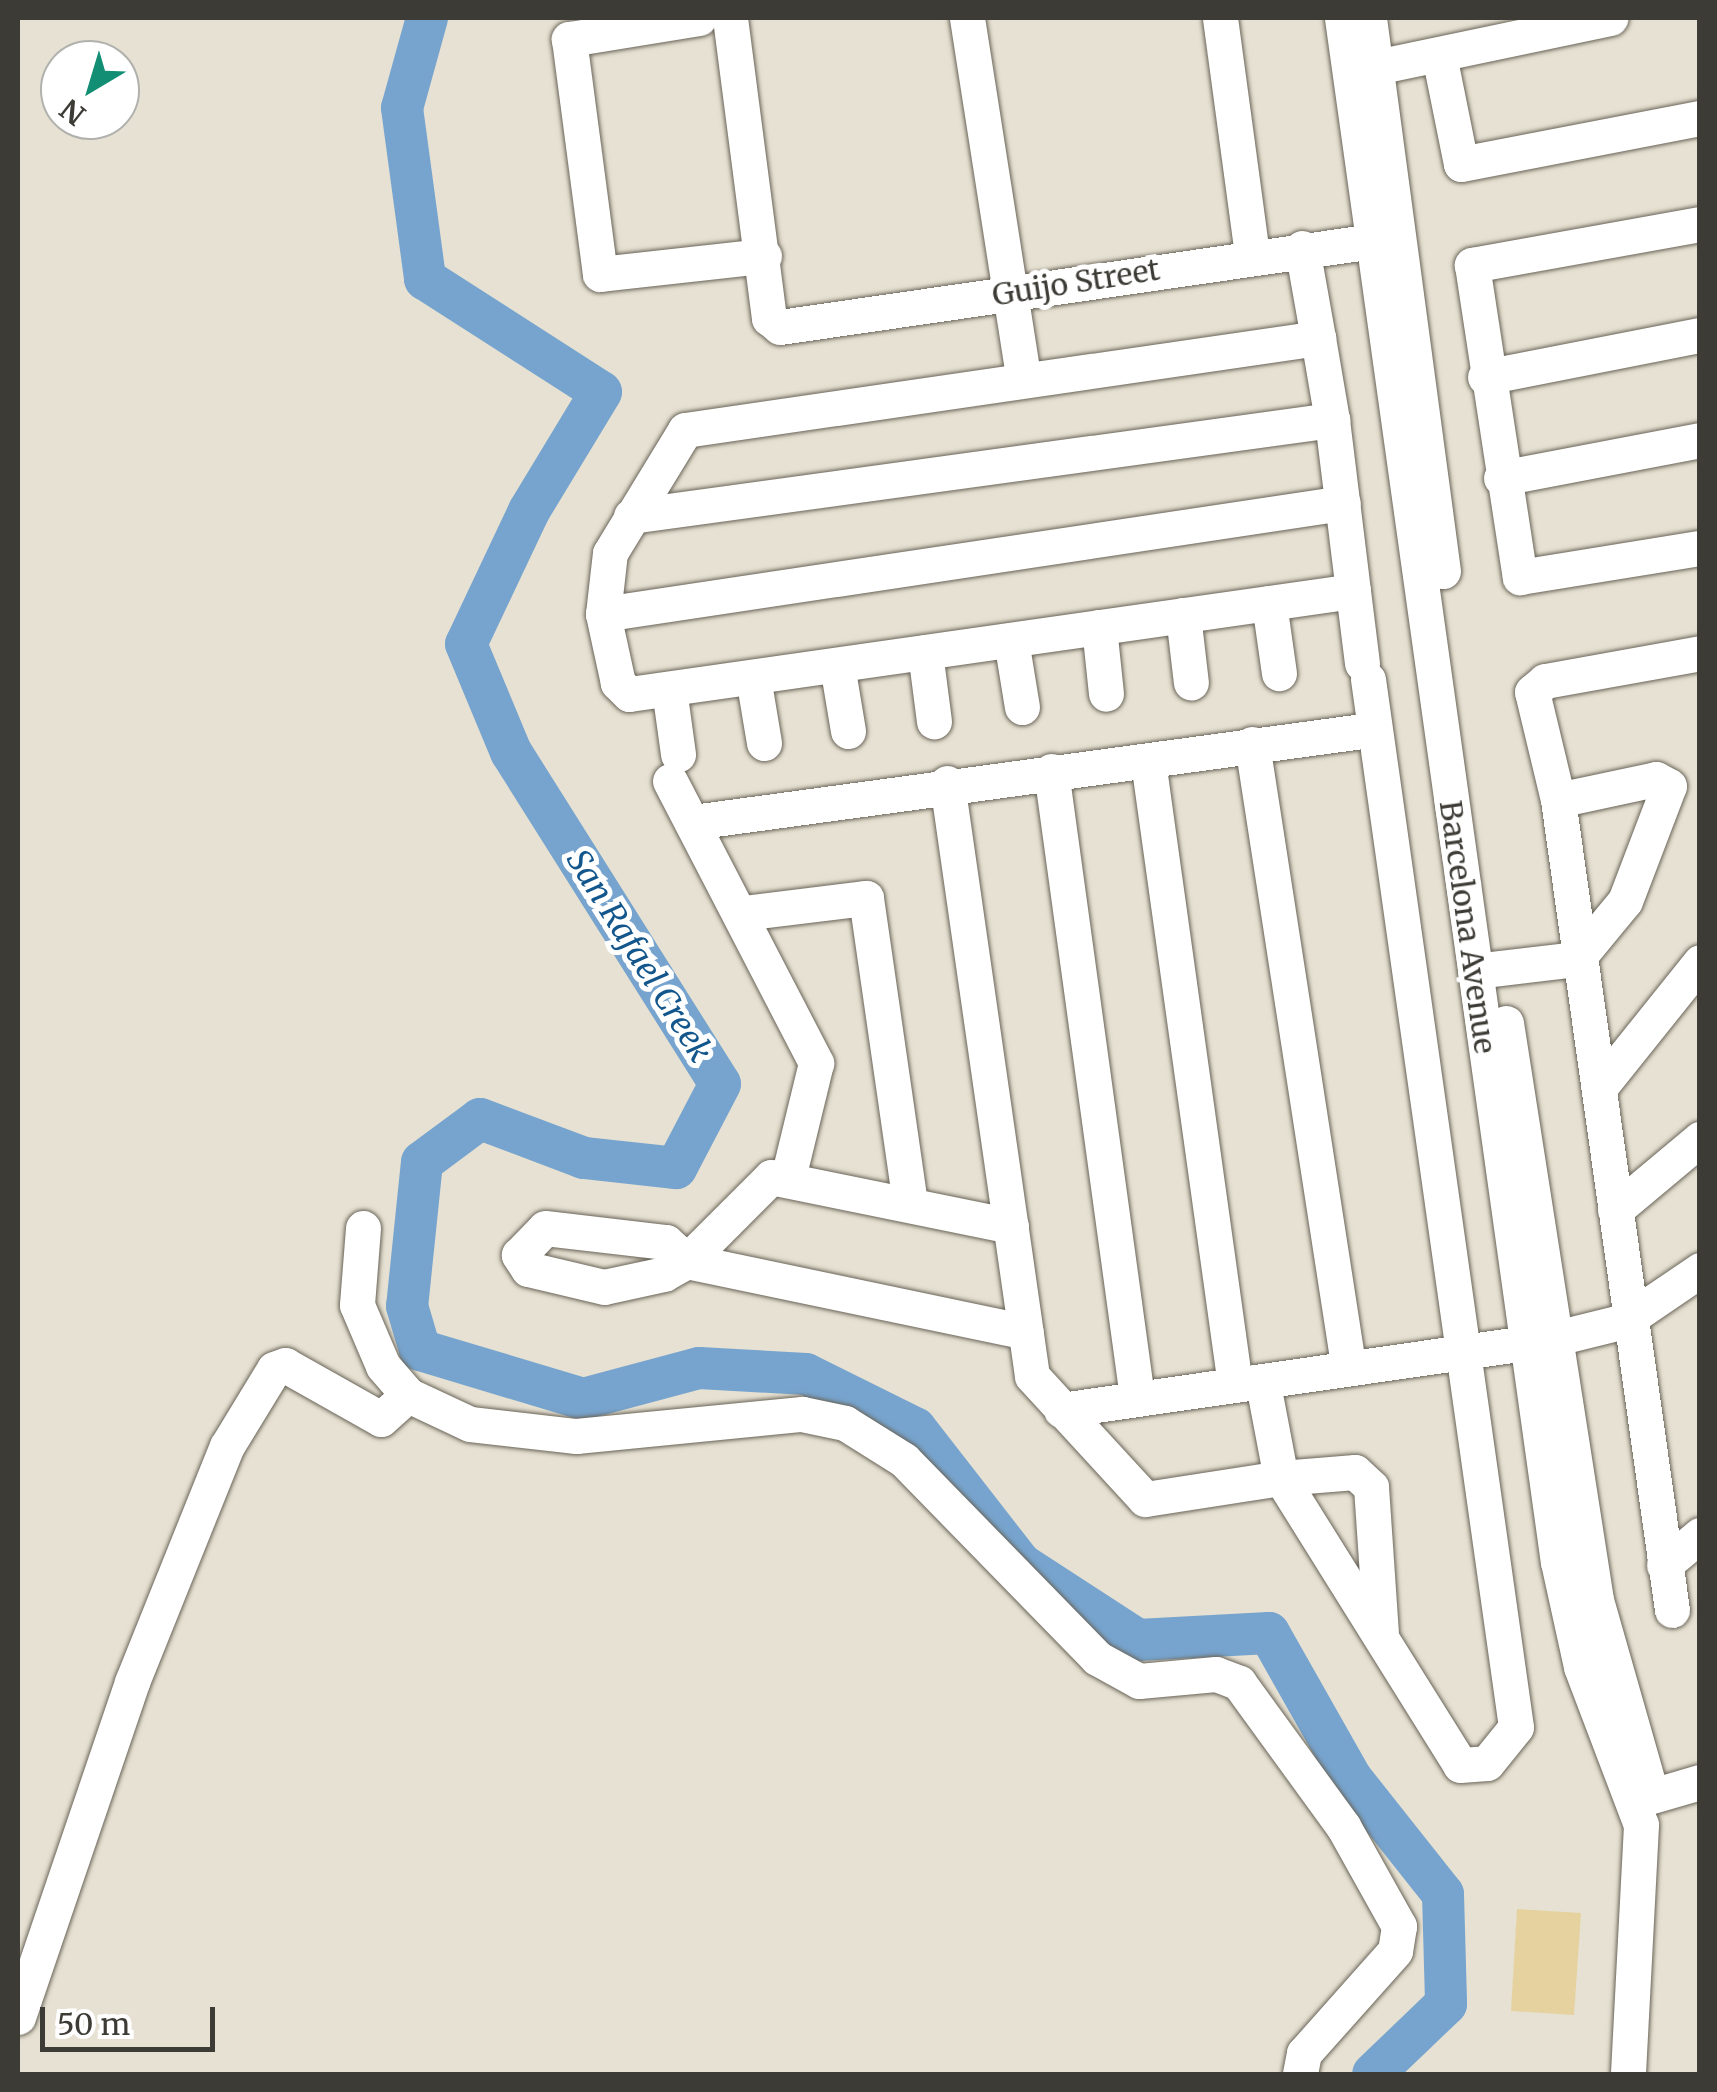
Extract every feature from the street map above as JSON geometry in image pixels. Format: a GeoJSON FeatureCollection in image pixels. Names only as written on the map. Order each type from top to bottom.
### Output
{"type":"FeatureCollection","features":[{"type":"Feature","properties":{"kind":"street"},"geometry":{"type":"LineString","coordinates":[[699,18],[569,39],[600,274],[764,256],[730,18]]}},
{"type":"Feature","properties":{"kind":"street"},"geometry":{"type":"LineString","coordinates":[[968,18],[1023,377]]}},
{"type":"Feature","properties":{"kind":"street"},"geometry":{"type":"LineString","coordinates":[[1220,18],[1252,254]]}},
{"type":"Feature","properties":{"kind":"street","name":"Barcelona Avenue"},"geometry":{"type":"LineString","coordinates":[[1342,18],[1362,70],[1581,1667],[1624,1729],[1642,1808],[1628,2074]]}},
{"type":"Feature","properties":{"kind":"street","name":"Barcelona Avenue"},"geometry":{"type":"LineString","coordinates":[[1369,18],[1362,70],[1372,240],[1486,971]]}},
{"type":"Feature","properties":{"kind":"street"},"geometry":{"type":"LineString","coordinates":[[1362,70],[1610,18]]}},
{"type":"Feature","properties":{"kind":"street"},"geometry":{"type":"LineString","coordinates":[[1439,54],[1461,164],[1700,118]]}},
{"type":"Feature","properties":{"kind":"street"},"geometry":{"type":"LineString","coordinates":[[1700,224],[1472,265],[1485,377],[1520,578],[1700,548]]}},
{"type":"Feature","properties":{"kind":"street","name":"Guijo Street"},"geometry":{"type":"LineString","coordinates":[[764,256],[769,318],[780,327],[1252,254],[1372,240]]}},
{"type":"Feature","properties":{"kind":"street"},"geometry":{"type":"LineString","coordinates":[[1148,760],[1249,1385],[1280,1478],[1460,1765],[1487,1763],[1516,1727],[1370,730],[1332,420],[1302,248]]}},
{"type":"Feature","properties":{"kind":"street"},"geometry":{"type":"LineString","coordinates":[[1485,377],[1700,335]]}},
{"type":"Feature","properties":{"kind":"street"},"geometry":{"type":"LineString","coordinates":[[1318,338],[692,426],[610,554],[603,614],[623,690],[669,689],[1354,591]]}},
{"type":"Feature","properties":{"kind":"street"},"geometry":{"type":"LineString","coordinates":[[632,516],[1332,420]]}},
{"type":"Feature","properties":{"kind":"street"},"geometry":{"type":"LineString","coordinates":[[1501,478],[1700,440]]}},
{"type":"Feature","properties":{"kind":"street"},"geometry":{"type":"LineString","coordinates":[[603,614],[1344,503]]}},
{"type":"Feature","properties":{"kind":"street"},"geometry":{"type":"LineString","coordinates":[[1269,603],[1279,672]]}},
{"type":"Feature","properties":{"kind":"street"},"geometry":{"type":"LineString","coordinates":[[1183,615],[1191,684]]}},
{"type":"Feature","properties":{"kind":"street"},"geometry":{"type":"LineString","coordinates":[[1099,627],[1106,694]]}},
{"type":"Feature","properties":{"kind":"street"},"geometry":{"type":"LineString","coordinates":[[1010,640],[1022,707]]}},
{"type":"Feature","properties":{"kind":"street"},"geometry":{"type":"LineString","coordinates":[[925,652],[934,721]]}},
{"type":"Feature","properties":{"kind":"street"},"geometry":{"type":"LineString","coordinates":[[1672,1610],[1625,1322],[1600,1087],[1576,959],[1558,800],[1537,684],[1700,653]]}},
{"type":"Feature","properties":{"kind":"street"},"geometry":{"type":"LineString","coordinates":[[837,665],[848,731]]}},
{"type":"Feature","properties":{"kind":"street"},"geometry":{"type":"LineString","coordinates":[[753,677],[764,743]]}},
{"type":"Feature","properties":{"kind":"street"},"geometry":{"type":"LineString","coordinates":[[669,689],[674,767],[693,822],[816,1062],[788,1178]]}},
{"type":"Feature","properties":{"kind":"street"},"geometry":{"type":"LineString","coordinates":[[693,822],[946,783],[1370,730]]}},
{"type":"Feature","properties":{"kind":"street"},"geometry":{"type":"LineString","coordinates":[[1252,744],[1348,1364]]}},
{"type":"Feature","properties":{"kind":"street"},"geometry":{"type":"LineString","coordinates":[[1051,771],[1137,1396]]}},
{"type":"Feature","properties":{"kind":"street"},"geometry":{"type":"LineString","coordinates":[[1486,971],[1576,959],[1625,901],[1668,786],[1656,779],[1558,800]]}},
{"type":"Feature","properties":{"kind":"street"},"geometry":{"type":"LineString","coordinates":[[946,783],[1028,1366],[1061,1410],[1145,1499],[1280,1478],[1355,1472],[1371,1487],[1381,1637]]}},
{"type":"Feature","properties":{"kind":"street"},"geometry":{"type":"LineString","coordinates":[[743,913],[866,898],[910,1204]]}},
{"type":"Feature","properties":{"kind":"street"},"geometry":{"type":"LineString","coordinates":[[1600,1087],[1700,962]]}},
{"type":"Feature","properties":{"kind":"street"},"geometry":{"type":"LineString","coordinates":[[1615,1210],[1700,1139]]}},
{"type":"Feature","properties":{"kind":"street"},"geometry":{"type":"LineString","coordinates":[[1011,1226],[788,1178],[757,1183],[686,1261],[1026,1332]]}},
{"type":"Feature","properties":{"kind":"street"},"geometry":{"type":"LineString","coordinates":[[363,1228],[357,1305],[383,1366],[408,1395],[470,1424],[576,1436],[802,1414],[845,1423],[904,1460],[1097,1658],[1139,1681],[1216,1674],[1239,1683],[1343,1826],[1399,1926],[1395,1951],[1304,2052],[1300,2074]]}},
{"type":"Feature","properties":{"kind":"street"},"geometry":{"type":"LineString","coordinates":[[1061,1410],[1137,1396],[1249,1385],[1348,1364],[1538,1340],[1625,1322],[1700,1270]]}},
{"type":"Feature","properties":{"kind":"street"},"geometry":{"type":"LineString","coordinates":[[18,2016],[132,1682],[227,1446],[274,1368],[285,1365],[381,1419],[408,1395]]}},
{"type":"Feature","properties":{"kind":"street"},"geometry":{"type":"LineString","coordinates":[[1664,1565],[1700,1536]]}},
{"type":"Feature","properties":{"kind":"street"},"geometry":{"type":"LineString","coordinates":[[1642,1808],[1700,1782]]}},
{"type":"Feature","properties":{"kind":"shaded area"},"geometry":{"type":"Polygon","coordinates":[[[1517,1909],[1581,1913],[1574,2015],[1511,2011],[1517,1909]]]}},
{"type":"Feature","properties":{"kind":"waterway","name":"San Rafael Creek"},"geometry":{"type":"LineString","coordinates":[[427,18],[402,108],[425,279],[601,392],[529,511],[466,644],[511,752],[720,1084],[676,1168],[584,1158],[480,1119],[422,1162],[407,1306],[420,1350],[583,1399],[699,1368],[806,1374],[915,1428],[1021,1564],[1138,1640],[1269,1633],[1351,1778],[1443,1894],[1446,2004],[1373,2074]]}}]}
